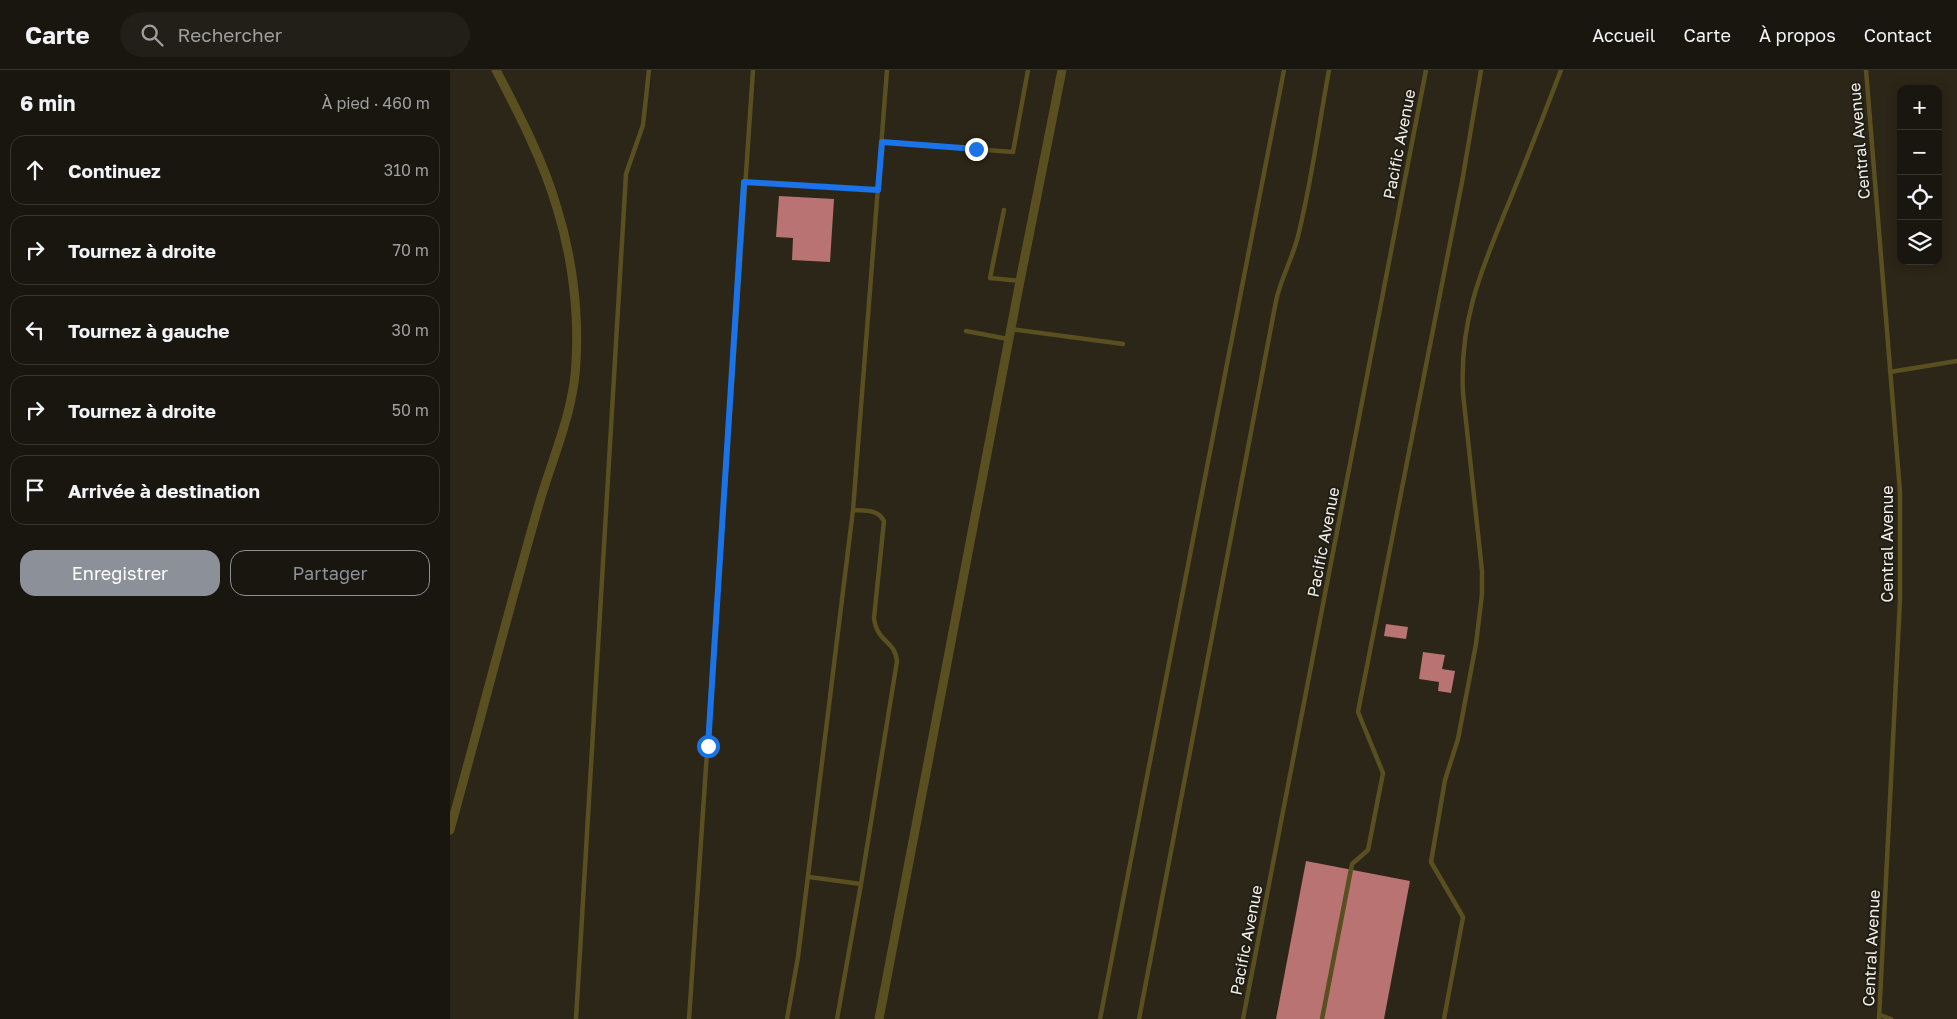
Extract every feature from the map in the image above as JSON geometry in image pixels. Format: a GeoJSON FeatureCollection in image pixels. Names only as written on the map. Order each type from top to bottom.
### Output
{"type":"FeatureCollection","features":[{"type":"Feature","properties":{"kind":"street"},"geometry":{"type":"LineString","coordinates":[[450,830],[540,502],[566,422],[574,386],[576,361],[573,288],[557,208],[535,151],[496,70]]}},
{"type":"Feature","properties":{"kind":"street"},"geometry":{"type":"LineString","coordinates":[[879,1019],[1062,70]]}},
{"type":"Feature","properties":{"kind":"lane"},"geometry":{"type":"LineString","coordinates":[[576,1019],[626,174],[643,125],[649,70]]}},
{"type":"Feature","properties":{"kind":"lane"},"geometry":{"type":"LineString","coordinates":[[689,1019],[753,70]]}},
{"type":"Feature","properties":{"kind":"lane"},"geometry":{"type":"LineString","coordinates":[[787,1019],[809,877],[853,510],[887,70]]}},
{"type":"Feature","properties":{"kind":"lane"},"geometry":{"type":"LineString","coordinates":[[882,142],[1013,152],[1028,70]]}},
{"type":"Feature","properties":{"kind":"lane"},"geometry":{"type":"LineString","coordinates":[[1100,1019],[1284,70]]}},
{"type":"Feature","properties":{"kind":"lane"},"geometry":{"type":"LineString","coordinates":[[1139,1019],[1279,286],[1291,260],[1299,232],[1329,70]]}},
{"type":"Feature","properties":{"kind":"lane","name":"Pacific Avenue"},"geometry":{"type":"LineString","coordinates":[[1244,1019],[1426,70]]}},
{"type":"Feature","properties":{"kind":"lane"},"geometry":{"type":"LineString","coordinates":[[1322,1019],[1352,864],[1368,850],[1383,773],[1358,712],[1462,182],[1481,70]]}},
{"type":"Feature","properties":{"kind":"lane"},"geometry":{"type":"LineString","coordinates":[[1444,1019],[1463,917],[1431,862],[1445,780],[1458,739],[1476,644],[1482,594],[1482,571],[1463,393],[1464,343],[1467,321],[1482,270],[1561,70]]}},
{"type":"Feature","properties":{"kind":"lane","name":"Central Avenue"},"geometry":{"type":"LineString","coordinates":[[1866,70],[1900,492],[1900,600],[1880,1017]]}},
{"type":"Feature","properties":{"kind":"lane"},"geometry":{"type":"LineString","coordinates":[[744,182],[878,190]]}},
{"type":"Feature","properties":{"kind":"lane"},"geometry":{"type":"LineString","coordinates":[[1004,210],[990,278],[1020,281]]}},
{"type":"Feature","properties":{"kind":"lane"},"geometry":{"type":"LineString","coordinates":[[1011,329],[1123,344]]}},
{"type":"Feature","properties":{"kind":"lane"},"geometry":{"type":"LineString","coordinates":[[966,331],[1009,339]]}},
{"type":"Feature","properties":{"kind":"lane"},"geometry":{"type":"LineString","coordinates":[[1890,372],[1957,361]]}},
{"type":"Feature","properties":{"kind":"lane"},"geometry":{"type":"LineString","coordinates":[[837,1019],[897,662],[894,649],[877,632],[874,618],[884,521],[875,512],[853,510]]}},
{"type":"Feature","properties":{"kind":"lane"},"geometry":{"type":"LineString","coordinates":[[809,877],[861,884]]}},
{"type":"Feature","properties":{"kind":"lane"},"geometry":{"type":"LineString","coordinates":[[1880,1017],[1891,1019]]}},
{"type":"Feature","properties":{"kind":"shaded area"},"geometry":{"type":"Polygon","coordinates":[[[450,70],[1957,70],[1957,1019],[450,1019],[450,70]]]}},
{"type":"Feature","properties":{"kind":"building"},"geometry":{"type":"Polygon","coordinates":[[[779,196],[834,199],[830,262],[792,260],[793,238],[776,237],[779,196]]]}},
{"type":"Feature","properties":{"kind":"building"},"geometry":{"type":"Polygon","coordinates":[[[1386,624],[1408,627],[1406,639],[1384,636],[1386,624]]]}},
{"type":"Feature","properties":{"kind":"building"},"geometry":{"type":"Polygon","coordinates":[[[1423,652],[1445,655],[1442,669],[1455,671],[1451,693],[1438,691],[1439,682],[1419,679],[1423,652]]]}},
{"type":"Feature","properties":{"kind":"building"},"geometry":{"type":"Polygon","coordinates":[[[1306,861],[1410,881],[1384,1019],[1276,1019],[1306,861]]]}},
{"type":"Feature","properties":{"kind":"route"},"geometry":{"type":"LineString","coordinates":[[708,746],[744,182],[878,190],[882,142],[976,149]]}}]}
